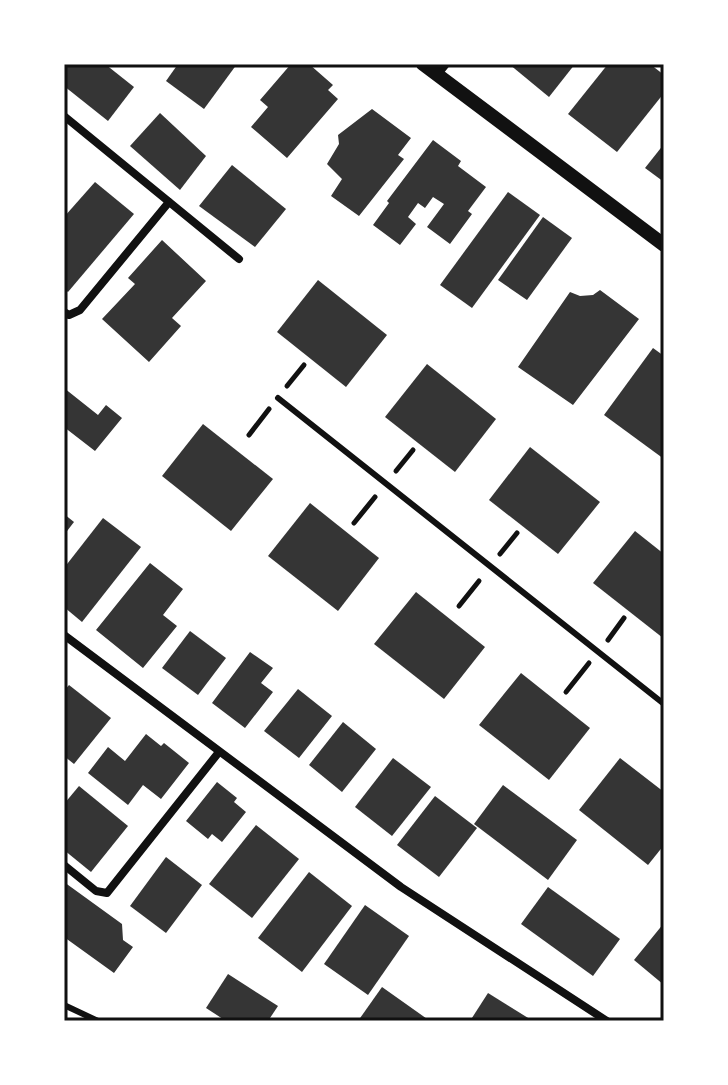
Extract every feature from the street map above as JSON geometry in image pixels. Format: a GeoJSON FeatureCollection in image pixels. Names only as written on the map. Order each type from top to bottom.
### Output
{"type":"FeatureCollection","features":[{"type":"Feature","properties":{"kind":"street"},"geometry":{"type":"LineString","coordinates":[[423,64],[441,69],[664,245]]}},
{"type":"Feature","properties":{"kind":"street"},"geometry":{"type":"LineString","coordinates":[[64,116],[239,259]]}},
{"type":"Feature","properties":{"kind":"street"},"geometry":{"type":"LineString","coordinates":[[64,312],[69,315],[80,310],[169,202]]}},
{"type":"Feature","properties":{"kind":"street"},"geometry":{"type":"LineString","coordinates":[[64,635],[401,887],[607,1021]]}},
{"type":"Feature","properties":{"kind":"street"},"geometry":{"type":"LineString","coordinates":[[64,865],[96,891],[107,893],[219,752]]}},
{"type":"Feature","properties":{"kind":"lane"},"geometry":{"type":"LineString","coordinates":[[278,398],[664,704]]}},
{"type":"Feature","properties":{"kind":"lane"},"geometry":{"type":"LineString","coordinates":[[64,1005],[98,1021]]}},
{"type":"Feature","properties":{"kind":"building"},"geometry":{"type":"Polygon","coordinates":[[[64,64],[105,64],[134,87],[108,121],[64,86],[64,64]]]}},
{"type":"Feature","properties":{"kind":"building"},"geometry":{"type":"Polygon","coordinates":[[[178,64],[237,64],[204,109],[166,81],[178,64]]]}},
{"type":"Feature","properties":{"kind":"building"},"geometry":{"type":"Polygon","coordinates":[[[291,64],[309,64],[333,85],[328,90],[338,99],[287,158],[251,127],[268,107],[260,100],[291,64]]]}},
{"type":"Feature","properties":{"kind":"building"},"geometry":{"type":"Polygon","coordinates":[[[509,64],[575,64],[549,97],[509,64]]]}},
{"type":"Feature","properties":{"kind":"building"},"geometry":{"type":"Polygon","coordinates":[[[608,64],[650,64],[664,75],[664,93],[617,152],[568,114],[608,64]]]}},
{"type":"Feature","properties":{"kind":"building"},"geometry":{"type":"Polygon","coordinates":[[[372,109],[411,138],[398,155],[404,159],[359,216],[331,196],[342,179],[327,164],[339,144],[338,135],[372,109]]]}},
{"type":"Feature","properties":{"kind":"building"},"geometry":{"type":"Polygon","coordinates":[[[160,113],[206,156],[180,190],[130,146],[160,113]]]}},
{"type":"Feature","properties":{"kind":"building"},"geometry":{"type":"Polygon","coordinates":[[[433,140],[461,161],[458,166],[486,187],[468,211],[472,214],[450,244],[427,227],[444,204],[433,197],[425,208],[418,203],[408,217],[416,224],[400,245],[373,225],[389,203],[387,201],[433,140]]]}},
{"type":"Feature","properties":{"kind":"building"},"geometry":{"type":"Polygon","coordinates":[[[664,144],[664,182],[645,168],[664,144]]]}},
{"type":"Feature","properties":{"kind":"building"},"geometry":{"type":"Polygon","coordinates":[[[232,165],[286,209],[255,247],[199,206],[232,165]]]}},
{"type":"Feature","properties":{"kind":"building"},"geometry":{"type":"Polygon","coordinates":[[[95,182],[134,214],[68,292],[64,289],[64,217],[95,182]]]}},
{"type":"Feature","properties":{"kind":"building"},"geometry":{"type":"Polygon","coordinates":[[[508,192],[540,215],[472,308],[440,285],[508,192]]]}},
{"type":"Feature","properties":{"kind":"building"},"geometry":{"type":"Polygon","coordinates":[[[543,217],[572,238],[527,300],[498,280],[543,217]]]}},
{"type":"Feature","properties":{"kind":"building"},"geometry":{"type":"Polygon","coordinates":[[[162,240],[206,281],[172,318],[181,326],[149,362],[102,319],[135,284],[128,278],[162,240]]]}},
{"type":"Feature","properties":{"kind":"building"},"geometry":{"type":"Polygon","coordinates":[[[318,280],[387,335],[346,387],[277,332],[318,280]]]}},
{"type":"Feature","properties":{"kind":"building"},"geometry":{"type":"Polygon","coordinates":[[[600,290],[639,319],[573,405],[518,367],[570,292],[580,296],[593,295],[600,290]]]}},
{"type":"Feature","properties":{"kind":"building"},"geometry":{"type":"Polygon","coordinates":[[[653,348],[664,356],[664,459],[604,415],[653,348]]]}},
{"type":"Feature","properties":{"kind":"building"},"geometry":{"type":"Polygon","coordinates":[[[427,364],[496,419],[455,472],[385,417],[427,364]]]}},
{"type":"Feature","properties":{"kind":"building"},"geometry":{"type":"Polygon","coordinates":[[[64,388],[98,415],[106,405],[122,418],[95,451],[64,427],[64,388]]]}},
{"type":"Feature","properties":{"kind":"building"},"geometry":{"type":"Polygon","coordinates":[[[203,424],[273,479],[231,531],[162,476],[203,424]]]}},
{"type":"Feature","properties":{"kind":"building"},"geometry":{"type":"Polygon","coordinates":[[[530,447],[600,502],[558,554],[489,500],[530,447]]]}},
{"type":"Feature","properties":{"kind":"building"},"geometry":{"type":"Polygon","coordinates":[[[310,503],[379,558],[338,611],[268,556],[310,503]]]}},
{"type":"Feature","properties":{"kind":"building"},"geometry":{"type":"Polygon","coordinates":[[[64,514],[74,522],[64,535],[64,514]]]}},
{"type":"Feature","properties":{"kind":"building"},"geometry":{"type":"Polygon","coordinates":[[[103,518],[141,547],[82,622],[64,607],[64,568],[103,518]]]}},
{"type":"Feature","properties":{"kind":"building"},"geometry":{"type":"Polygon","coordinates":[[[635,531],[664,554],[663,638],[593,583],[635,531]]]}},
{"type":"Feature","properties":{"kind":"building"},"geometry":{"type":"Polygon","coordinates":[[[150,563],[183,589],[163,615],[177,626],[143,668],[96,630],[150,563]]]}},
{"type":"Feature","properties":{"kind":"building"},"geometry":{"type":"Polygon","coordinates":[[[416,592],[485,647],[444,699],[374,644],[416,592]]]}},
{"type":"Feature","properties":{"kind":"building"},"geometry":{"type":"Polygon","coordinates":[[[190,631],[226,658],[198,695],[162,668],[190,631]]]}},
{"type":"Feature","properties":{"kind":"building"},"geometry":{"type":"Polygon","coordinates":[[[250,652],[273,668],[261,683],[273,692],[245,728],[212,703],[250,652]]]}},
{"type":"Feature","properties":{"kind":"building"},"geometry":{"type":"Polygon","coordinates":[[[521,673],[590,728],[549,780],[479,725],[521,673]]]}},
{"type":"Feature","properties":{"kind":"building"},"geometry":{"type":"Polygon","coordinates":[[[69,685],[111,718],[74,764],[64,756],[64,691],[69,685]]]}},
{"type":"Feature","properties":{"kind":"building"},"geometry":{"type":"Polygon","coordinates":[[[298,689],[332,716],[299,758],[264,731],[298,689]]]}},
{"type":"Feature","properties":{"kind":"building"},"geometry":{"type":"Polygon","coordinates":[[[343,722],[376,749],[342,792],[309,765],[343,722]]]}},
{"type":"Feature","properties":{"kind":"building"},"geometry":{"type":"Polygon","coordinates":[[[146,734],[161,746],[164,743],[189,763],[161,799],[143,785],[128,805],[88,773],[108,747],[125,761],[146,734]]]}},
{"type":"Feature","properties":{"kind":"building"},"geometry":{"type":"Polygon","coordinates":[[[393,758],[431,787],[392,836],[355,807],[393,758]]]}},
{"type":"Feature","properties":{"kind":"building"},"geometry":{"type":"Polygon","coordinates":[[[620,758],[664,792],[664,845],[648,865],[579,810],[620,758]]]}},
{"type":"Feature","properties":{"kind":"building"},"geometry":{"type":"Polygon","coordinates":[[[217,782],[237,798],[234,802],[246,812],[222,842],[212,834],[208,839],[186,821],[217,782]]]}},
{"type":"Feature","properties":{"kind":"building"},"geometry":{"type":"Polygon","coordinates":[[[503,785],[577,840],[548,880],[474,824],[503,785]]]}},
{"type":"Feature","properties":{"kind":"building"},"geometry":{"type":"Polygon","coordinates":[[[79,786],[128,826],[91,872],[64,850],[64,804],[79,786]]]}},
{"type":"Feature","properties":{"kind":"building"},"geometry":{"type":"Polygon","coordinates":[[[435,796],[477,828],[439,877],[397,845],[435,796]]]}},
{"type":"Feature","properties":{"kind":"building"},"geometry":{"type":"Polygon","coordinates":[[[256,825],[299,859],[252,918],[209,884],[256,825]]]}},
{"type":"Feature","properties":{"kind":"building"},"geometry":{"type":"Polygon","coordinates":[[[166,857],[202,885],[166,933],[130,906],[166,857]]]}},
{"type":"Feature","properties":{"kind":"building"},"geometry":{"type":"Polygon","coordinates":[[[309,872],[352,906],[302,972],[258,938],[309,872]]]}},
{"type":"Feature","properties":{"kind":"building"},"geometry":{"type":"Polygon","coordinates":[[[64,882],[122,924],[123,940],[133,947],[114,973],[64,937],[64,882]]]}},
{"type":"Feature","properties":{"kind":"building"},"geometry":{"type":"Polygon","coordinates":[[[548,887],[620,939],[593,976],[521,924],[548,887]]]}},
{"type":"Feature","properties":{"kind":"building"},"geometry":{"type":"Polygon","coordinates":[[[365,905],[409,936],[368,995],[324,964],[365,905]]]}},
{"type":"Feature","properties":{"kind":"building"},"geometry":{"type":"Polygon","coordinates":[[[664,923],[664,985],[634,960],[664,923]]]}},
{"type":"Feature","properties":{"kind":"building"},"geometry":{"type":"Polygon","coordinates":[[[228,974],[278,1006],[268,1021],[226,1021],[206,1008],[228,974]]]}},
{"type":"Feature","properties":{"kind":"building"},"geometry":{"type":"Polygon","coordinates":[[[382,987],[430,1021],[358,1021],[382,987]]]}},
{"type":"Feature","properties":{"kind":"building"},"geometry":{"type":"Polygon","coordinates":[[[488,993],[533,1021],[470,1021],[488,993]]]}}]}
